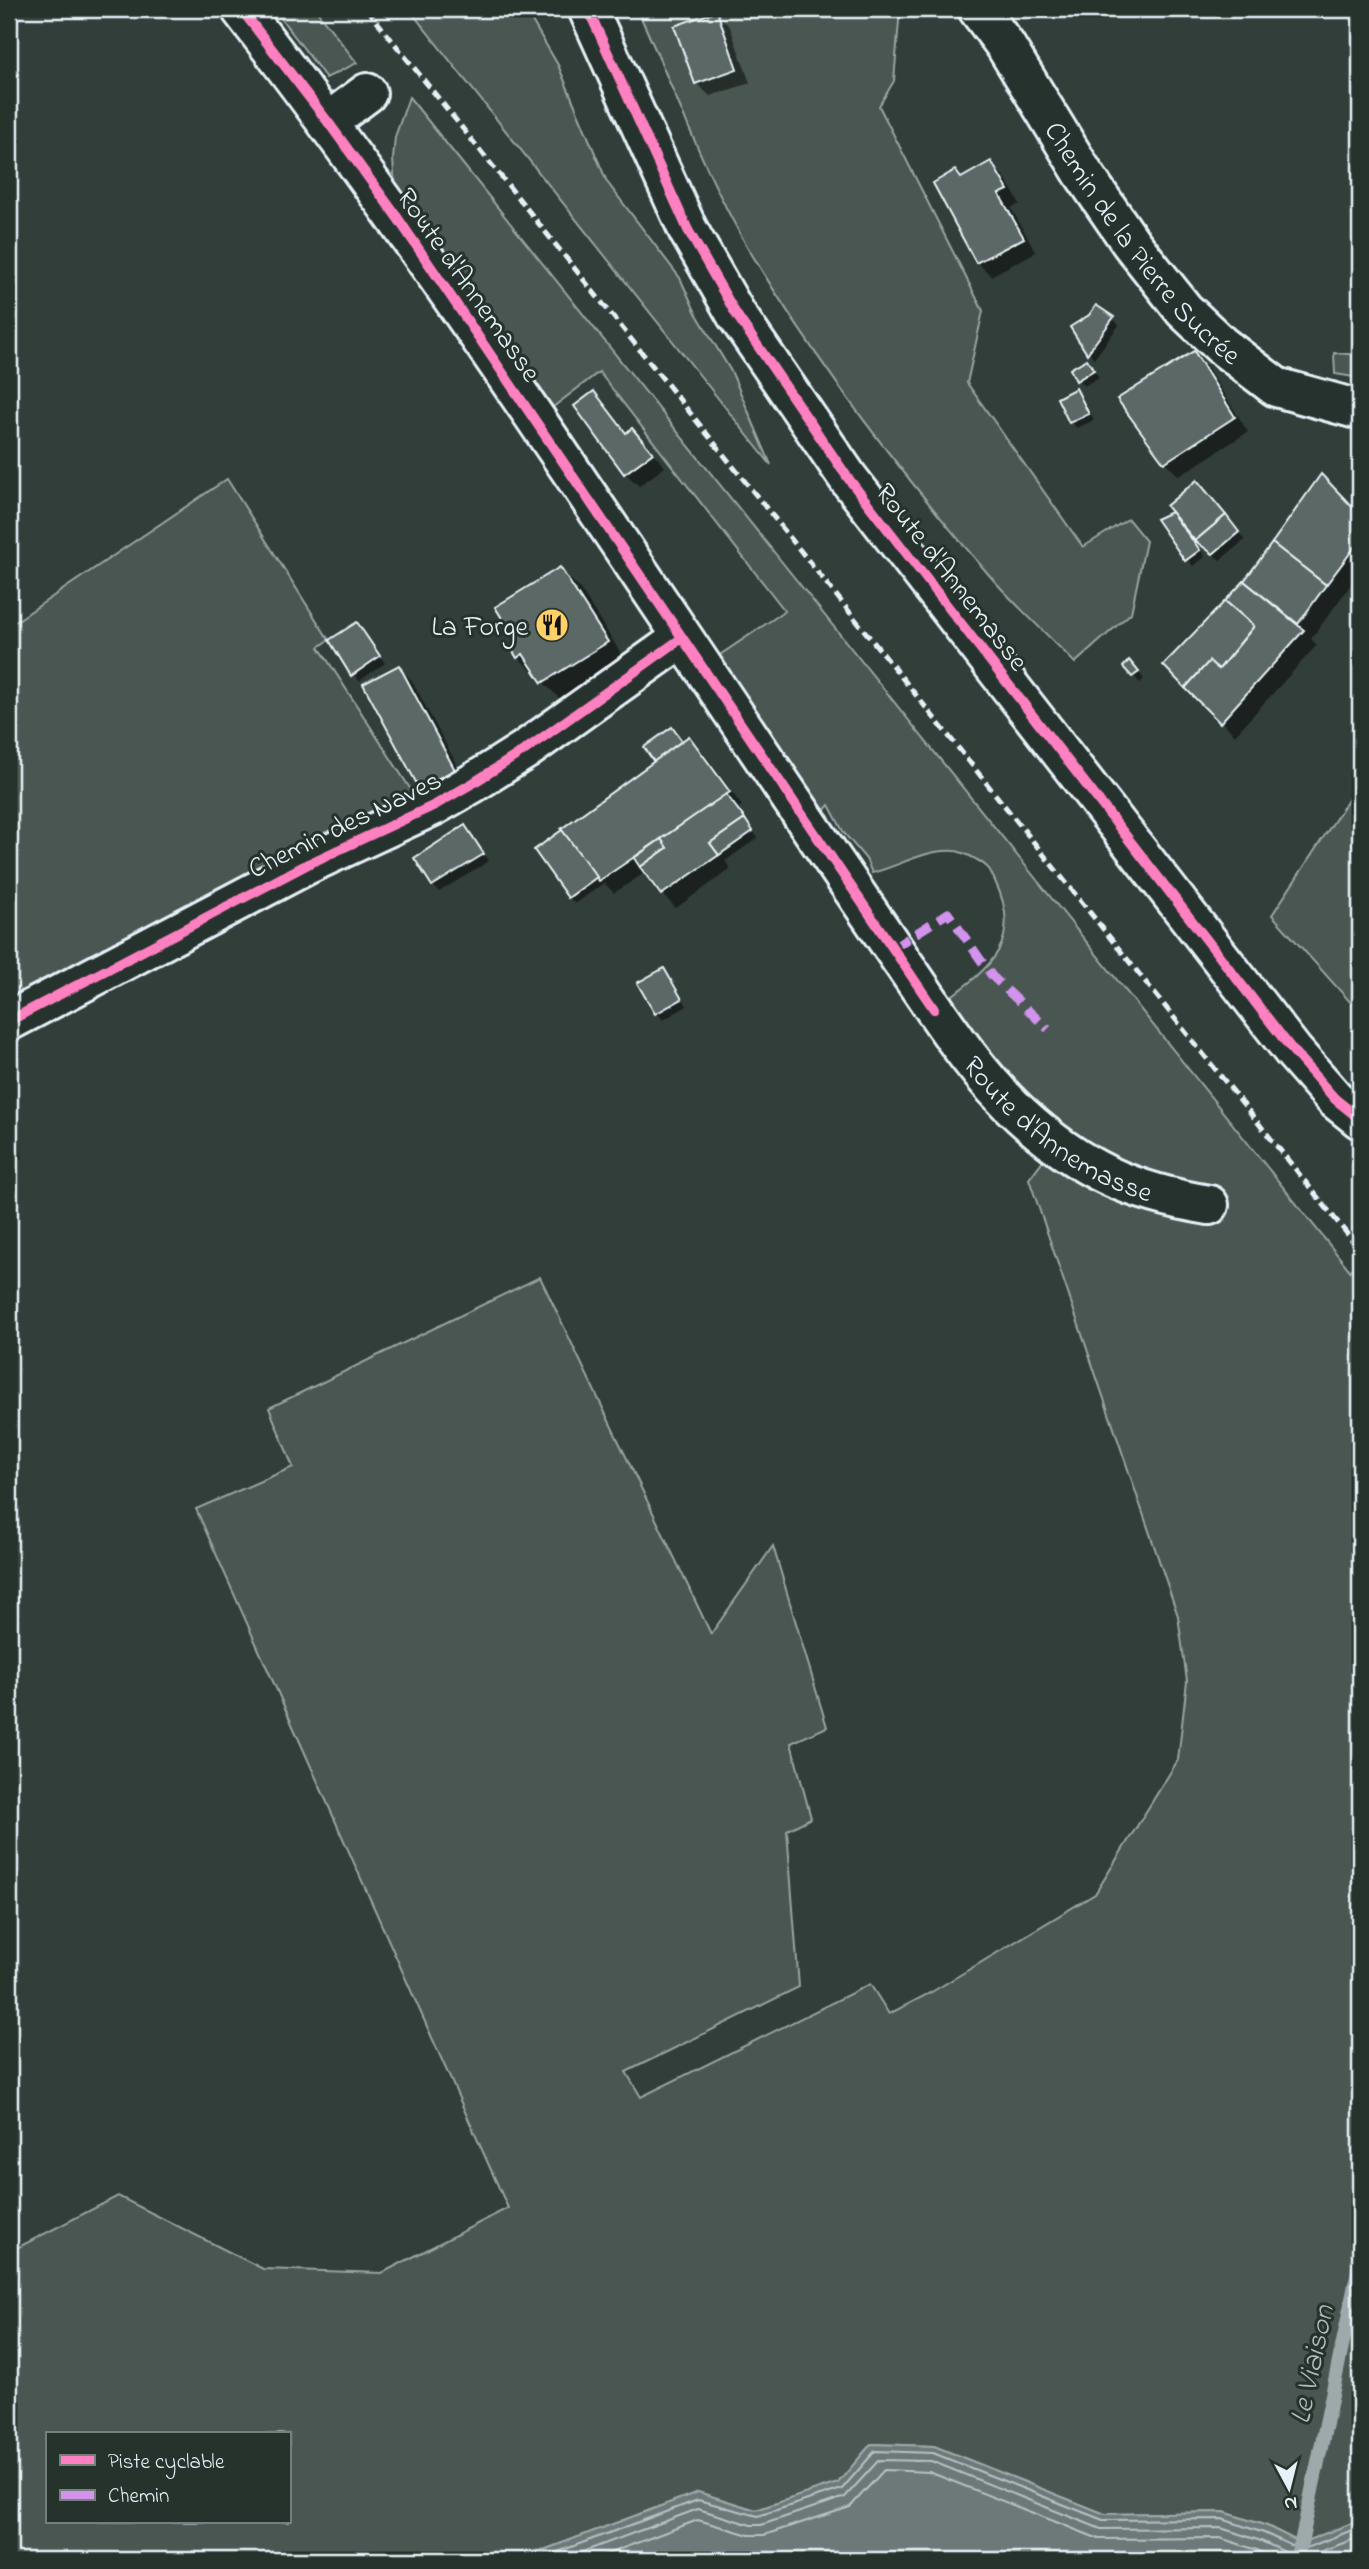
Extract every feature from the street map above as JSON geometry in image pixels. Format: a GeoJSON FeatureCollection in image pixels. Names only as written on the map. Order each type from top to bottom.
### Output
{"type":"FeatureCollection","features":[{"type":"Feature","properties":{"kind":"street","name":"Route d'Annemasse"},"geometry":{"type":"LineString","coordinates":[[241,9],[328,122],[404,228],[605,520],[934,1009],[988,1080],[1020,1114],[1071,1156],[1102,1174],[1161,1196],[1209,1205]]}},
{"type":"Feature","properties":{"kind":"street","name":"Route d'Annemasse"},"geometry":{"type":"LineString","coordinates":[[588,9],[688,230],[736,314],[804,416],[848,478],[1293,1051],[1335,1099],[1360,1119]]}},
{"type":"Feature","properties":{"kind":"street","name":"Chemin de la Pierre Sucrée"},"geometry":{"type":"LineString","coordinates":[[978,9],[1005,45],[1083,173],[1130,243],[1184,310],[1221,345],[1276,387],[1360,410]]}},
{"type":"Feature","properties":{"kind":"street"},"geometry":{"type":"LineString","coordinates":[[328,122],[367,93]]}},
{"type":"Feature","properties":{"kind":"street","name":"Chemin des Naves"},"geometry":{"type":"LineString","coordinates":[[9,1021],[308,864],[435,804],[473,783],[525,750],[682,638]]}},
{"type":"Feature","properties":{"kind":"shaded area"},"geometry":{"type":"Polygon","coordinates":[[[274,9],[315,9],[357,63],[326,78],[274,9]]]}},
{"type":"Feature","properties":{"kind":"shaded area"},"geometry":{"type":"Polygon","coordinates":[[[409,9],[525,9],[558,65],[607,182],[680,278],[696,313],[732,373],[771,465],[409,9]]]}},
{"type":"Feature","properties":{"kind":"shaded area"},"geometry":{"type":"Polygon","coordinates":[[[637,9],[900,9],[894,81],[879,106],[983,311],[967,383],[1083,547],[1128,519],[1146,541],[1131,613],[1075,663],[1010,598],[957,538],[863,420],[805,338],[734,224],[637,9]]]}},
{"type":"Feature","properties":{"kind":"shaded area"},"geometry":{"type":"Polygon","coordinates":[[[409,97],[1360,1283],[1360,2520],[1301,2543],[1267,2526],[1224,2512],[1105,2514],[934,2446],[871,2444],[838,2483],[756,2510],[698,2492],[517,2560],[9,2560],[9,2245],[17,2248],[118,2196],[263,2269],[382,2273],[508,2208],[196,1509],[293,1467],[269,1408],[540,1277],[711,1634],[773,1546],[827,1727],[791,1743],[811,1818],[787,1830],[799,1987],[626,2072],[641,2097],[870,1984],[889,2014],[930,1993],[1095,1894],[1178,1760],[1187,1681],[1178,1616],[1029,1179],[1055,1144],[934,1009],[983,970],[1003,941],[1006,924],[1004,904],[992,874],[976,859],[954,851],[923,855],[872,873],[866,859],[844,833],[829,805],[810,827],[702,667],[785,611],[599,372],[536,420],[397,217],[393,159],[395,137],[409,97]]]}},
{"type":"Feature","properties":{"kind":"shaded area"},"geometry":{"type":"Polygon","coordinates":[[[1334,353],[1360,355],[1360,378],[1335,374],[1334,353]]]}},
{"type":"Feature","properties":{"kind":"shaded area"},"geometry":{"type":"Polygon","coordinates":[[[227,479],[329,640],[319,647],[424,810],[9,1021],[9,626],[227,479]]]}},
{"type":"Feature","properties":{"kind":"shaded area"},"geometry":{"type":"Polygon","coordinates":[[[1360,782],[1360,1013],[1272,915],[1360,782]]]}},
{"type":"Feature","properties":{"kind":"water"},"geometry":{"type":"Polygon","coordinates":[[[871,2444],[934,2446],[1105,2514],[1224,2512],[1267,2526],[1301,2543],[1360,2520],[1360,2560],[517,2560],[698,2492],[756,2510],[838,2483],[871,2444]]]}},
{"type":"Feature","properties":{"kind":"building"},"geometry":{"type":"Polygon","coordinates":[[[717,11],[737,69],[695,84],[674,26],[717,11]]]}},
{"type":"Feature","properties":{"kind":"building"},"geometry":{"type":"Polygon","coordinates":[[[991,161],[1008,190],[999,194],[1024,238],[976,263],[933,183],[955,170],[961,178],[991,161]]]}},
{"type":"Feature","properties":{"kind":"building"},"geometry":{"type":"Polygon","coordinates":[[[1096,305],[1114,317],[1087,354],[1070,327],[1089,315],[1096,305]]]}},
{"type":"Feature","properties":{"kind":"building"},"geometry":{"type":"Polygon","coordinates":[[[1194,351],[1235,417],[1164,463],[1117,399],[1194,351]]]}},
{"type":"Feature","properties":{"kind":"building"},"geometry":{"type":"Polygon","coordinates":[[[1087,359],[1094,370],[1076,381],[1070,369],[1087,359]]]}},
{"type":"Feature","properties":{"kind":"building"},"geometry":{"type":"Polygon","coordinates":[[[1076,388],[1089,414],[1069,423],[1057,398],[1076,388]]]}},
{"type":"Feature","properties":{"kind":"building"},"geometry":{"type":"Polygon","coordinates":[[[594,391],[626,433],[632,428],[653,453],[624,474],[574,406],[594,391]]]}},
{"type":"Feature","properties":{"kind":"building"},"geometry":{"type":"Polygon","coordinates":[[[1321,474],[1360,515],[1360,540],[1326,585],[1272,543],[1321,474]]]}},
{"type":"Feature","properties":{"kind":"building"},"geometry":{"type":"Polygon","coordinates":[[[1197,480],[1226,515],[1195,541],[1166,506],[1197,480]]]}},
{"type":"Feature","properties":{"kind":"building"},"geometry":{"type":"Polygon","coordinates":[[[1171,512],[1200,550],[1185,561],[1156,519],[1171,512]]]}},
{"type":"Feature","properties":{"kind":"building"},"geometry":{"type":"Polygon","coordinates":[[[1226,515],[1239,532],[1213,554],[1195,541],[1226,515]]]}},
{"type":"Feature","properties":{"kind":"building"},"geometry":{"type":"Polygon","coordinates":[[[1272,543],[1326,585],[1298,624],[1244,581],[1272,543]]]}},
{"type":"Feature","properties":{"kind":"building","name":"La Forge"},"geometry":{"type":"Polygon","coordinates":[[[560,567],[608,642],[542,683],[523,654],[517,658],[511,648],[518,644],[495,607],[560,567]]]}},
{"type":"Feature","properties":{"kind":"building"},"geometry":{"type":"Polygon","coordinates":[[[1244,581],[1304,630],[1220,723],[1185,688],[1209,661],[1219,669],[1254,626],[1225,601],[1244,581]]]}},
{"type":"Feature","properties":{"kind":"building"},"geometry":{"type":"Polygon","coordinates":[[[1225,601],[1254,626],[1219,669],[1209,661],[1185,688],[1163,665],[1225,601]]]}},
{"type":"Feature","properties":{"kind":"building"},"geometry":{"type":"Polygon","coordinates":[[[357,622],[380,656],[351,676],[329,640],[357,622]]]}},
{"type":"Feature","properties":{"kind":"building"},"geometry":{"type":"Polygon","coordinates":[[[1129,660],[1139,672],[1132,677],[1123,667],[1129,660]]]}},
{"type":"Feature","properties":{"kind":"building"},"geometry":{"type":"Polygon","coordinates":[[[399,665],[455,770],[419,788],[363,684],[399,665]]]}},
{"type":"Feature","properties":{"kind":"building"},"geometry":{"type":"Polygon","coordinates":[[[672,727],[682,741],[654,762],[644,747],[672,727]]]}},
{"type":"Feature","properties":{"kind":"building"},"geometry":{"type":"Polygon","coordinates":[[[689,736],[730,792],[599,881],[561,829],[689,736]]]}},
{"type":"Feature","properties":{"kind":"building"},"geometry":{"type":"Polygon","coordinates":[[[726,794],[745,819],[710,843],[719,855],[661,895],[640,867],[667,848],[661,839],[726,794]]]}},
{"type":"Feature","properties":{"kind":"building"},"geometry":{"type":"Polygon","coordinates":[[[745,819],[753,831],[719,855],[710,843],[745,819]]]}},
{"type":"Feature","properties":{"kind":"building"},"geometry":{"type":"Polygon","coordinates":[[[465,825],[484,854],[432,886],[414,858],[465,825]]]}},
{"type":"Feature","properties":{"kind":"building"},"geometry":{"type":"Polygon","coordinates":[[[562,830],[597,877],[568,898],[534,850],[562,830]]]}},
{"type":"Feature","properties":{"kind":"building"},"geometry":{"type":"Polygon","coordinates":[[[661,839],[667,848],[640,867],[634,858],[661,839]]]}},
{"type":"Feature","properties":{"kind":"building"},"geometry":{"type":"Polygon","coordinates":[[[664,968],[682,999],[655,1014],[637,983],[664,968]]]}},
{"type":"Feature","properties":{"kind":"building"},"geometry":{"type":"Polygon","coordinates":[[[9,1135],[18,1151],[9,1156],[9,1135]]]}},
{"type":"Feature","properties":{"kind":"waterway","name":"Le Viaison"},"geometry":{"type":"LineString","coordinates":[[1295,2560],[1301,2543],[1360,2261]]}},
{"type":"Feature","properties":{"kind":"railway"},"geometry":{"type":"LineString","coordinates":[[367,9],[1360,1250]]}},
{"type":"Feature","properties":{"kind":"marked path"},"geometry":{"type":"LineString","coordinates":[[893,948],[948,913],[992,976],[1048,1029]]}},
{"type":"Feature","properties":{"kind":"cycle path"},"geometry":{"type":"LineString","coordinates":[[241,9],[397,217],[934,1009]]}},
{"type":"Feature","properties":{"kind":"cycle path"},"geometry":{"type":"LineString","coordinates":[[588,9],[688,230],[736,314],[848,478],[1293,1051],[1335,1099],[1360,1119]]}},
{"type":"Feature","properties":{"kind":"cycle path"},"geometry":{"type":"LineString","coordinates":[[9,1021],[308,864],[435,805],[525,750],[682,638]]}},
{"type":"Feature","properties":{"kind":"place","name":"La Forge"},"geometry":{"type":"Point","coordinates":[552,625]}}]}
